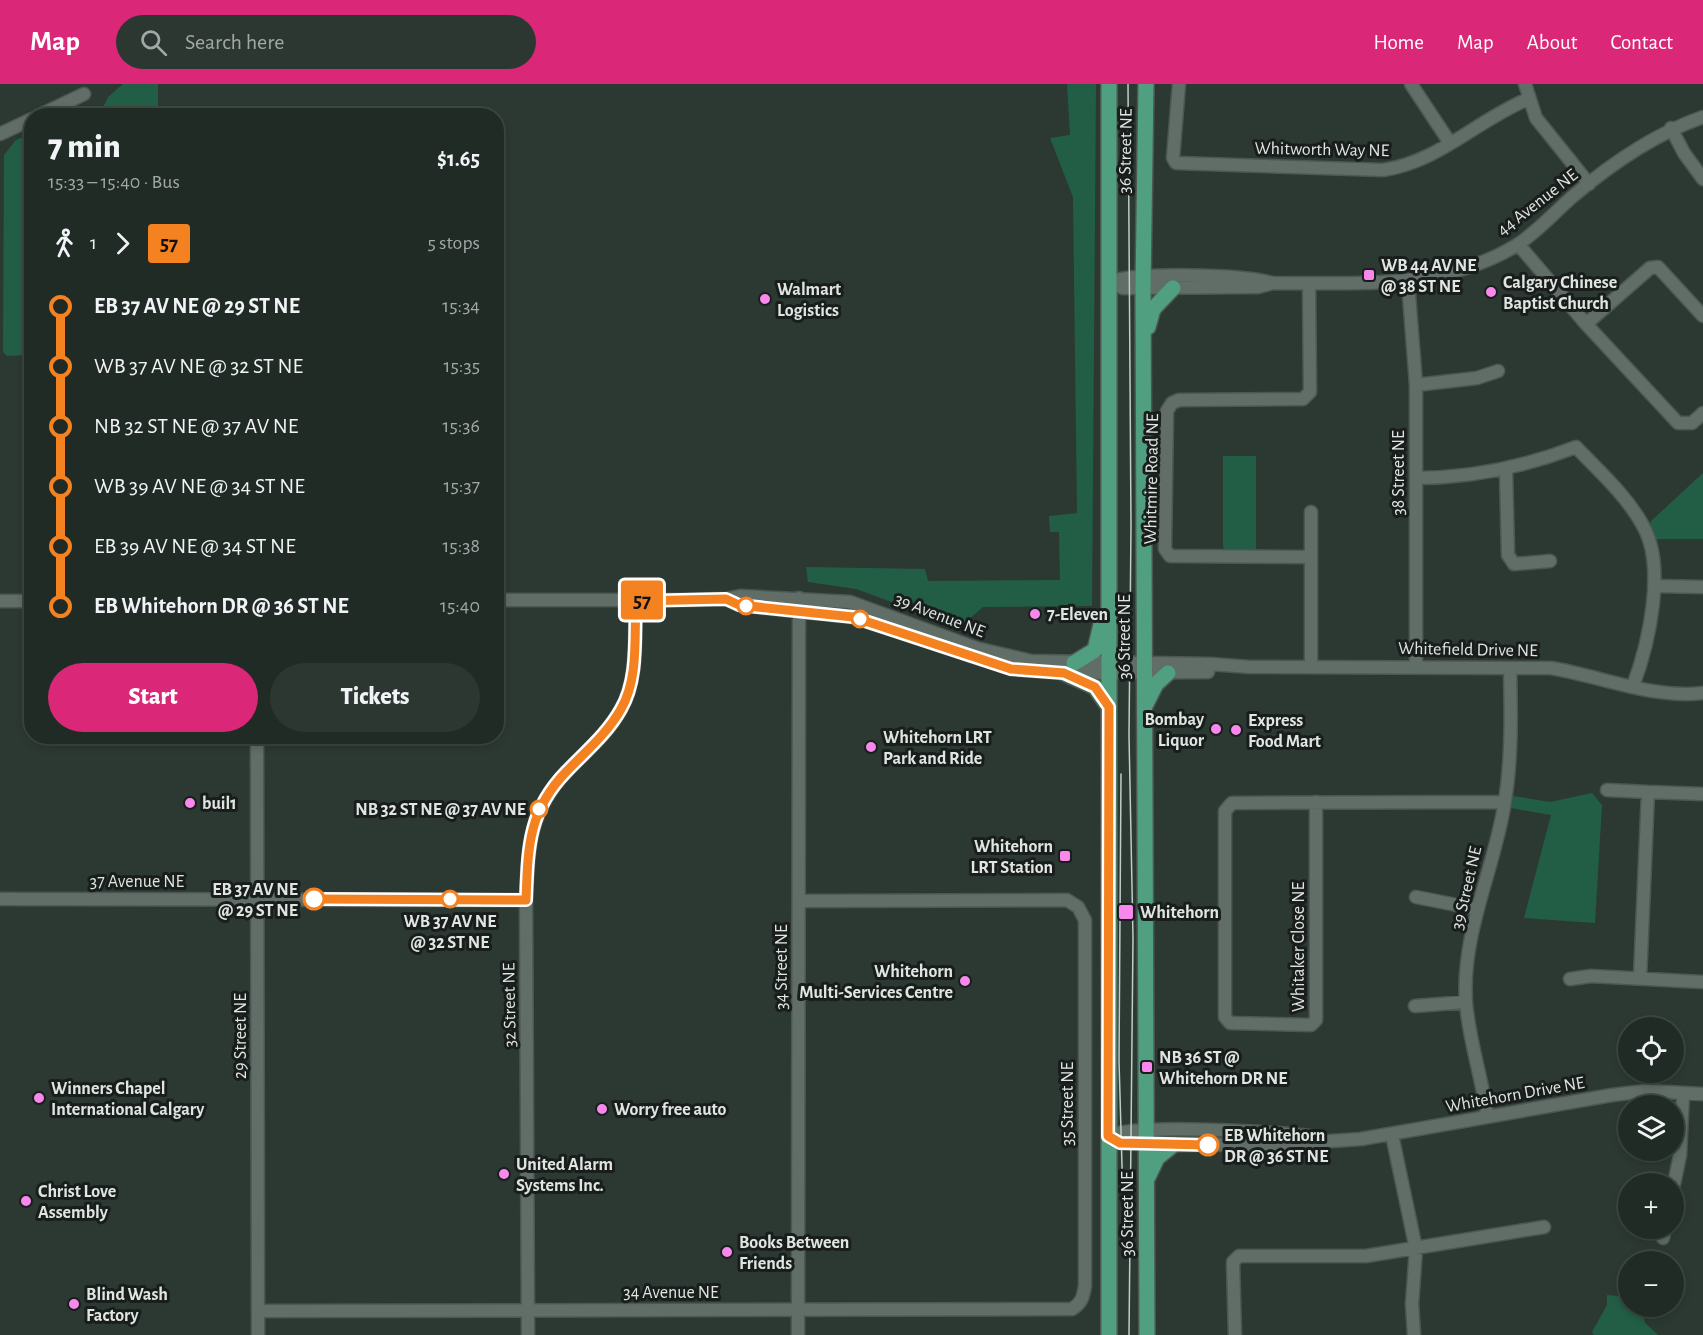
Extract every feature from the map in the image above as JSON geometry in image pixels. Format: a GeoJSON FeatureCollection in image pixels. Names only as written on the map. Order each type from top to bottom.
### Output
{"type":"FeatureCollection","features":[{"type":"Feature","properties":{"kind":"main road","name":"36 Street NE"},"geometry":{"type":"LineString","coordinates":[[1109,84],[1109,1335]]}},
{"type":"Feature","properties":{"kind":"main road","name":"36 Street NE"},"geometry":{"type":"LineString","coordinates":[[1146,84],[1143,282],[1143,710],[1147,1335]]}},
{"type":"Feature","properties":{"kind":"main road"},"geometry":{"type":"LineString","coordinates":[[1143,342],[1153,309],[1173,288]]}},
{"type":"Feature","properties":{"kind":"main road"},"geometry":{"type":"LineString","coordinates":[[1109,594],[1095,650],[1069,668],[1095,687],[1109,707]]}},
{"type":"Feature","properties":{"kind":"main road"},"geometry":{"type":"LineString","coordinates":[[1143,710],[1156,684],[1168,673]]}},
{"type":"Feature","properties":{"kind":"main road"},"geometry":{"type":"LineString","coordinates":[[1146,1180],[1157,1158],[1173,1145]]}},
{"type":"Feature","properties":{"kind":"street","name":"Whitworth Way NE"},"geometry":{"type":"LineString","coordinates":[[1179,84],[1173,158],[1176,162],[1383,170],[1408,166],[1509,107],[1528,99]]}},
{"type":"Feature","properties":{"kind":"street"},"geometry":{"type":"LineString","coordinates":[[1411,84],[1450,143]]}},
{"type":"Feature","properties":{"kind":"street"},"geometry":{"type":"LineString","coordinates":[[1525,84],[1536,118],[1589,184]]}},
{"type":"Feature","properties":{"kind":"street"},"geometry":{"type":"LineString","coordinates":[[55,108],[84,94]]}},
{"type":"Feature","properties":{"kind":"street","name":"44 Avenue NE"},"geometry":{"type":"LineString","coordinates":[[1143,282],[1173,288],[1258,287],[1273,284],[1408,282],[1456,272],[1518,244],[1589,184],[1646,142],[1671,128],[1703,117]]}},
{"type":"Feature","properties":{"kind":"street"},"geometry":{"type":"LineString","coordinates":[[0,134],[24,123]]}},
{"type":"Feature","properties":{"kind":"street"},"geometry":{"type":"LineString","coordinates":[[1671,128],[1684,153],[1703,179]]}},
{"type":"Feature","properties":{"kind":"street"},"geometry":{"type":"LineString","coordinates":[[1518,244],[1586,324],[1678,423],[1692,423],[1703,413]]}},
{"type":"Feature","properties":{"kind":"street"},"geometry":{"type":"LineString","coordinates":[[1586,324],[1650,268],[1658,267],[1703,316]]}},
{"type":"Feature","properties":{"kind":"street","name":"44 Avenue NE"},"geometry":{"type":"LineString","coordinates":[[1109,282],[1123,288],[1143,282],[1256,278],[1273,284]]}},
{"type":"Feature","properties":{"kind":"street","name":"38 Street NE"},"geometry":{"type":"LineString","coordinates":[[1408,282],[1416,385],[1416,666]]}},
{"type":"Feature","properties":{"kind":"street","name":"Whitmire Road NE"},"geometry":{"type":"LineString","coordinates":[[1309,284],[1310,392],[1303,399],[1179,400],[1167,411],[1165,549],[1170,556],[1310,557]]}},
{"type":"Feature","properties":{"kind":"street"},"geometry":{"type":"LineString","coordinates":[[1416,385],[1477,378],[1498,371]]}},
{"type":"Feature","properties":{"kind":"street"},"geometry":{"type":"LineString","coordinates":[[1416,478],[1452,478],[1506,470],[1576,447],[1630,506],[1644,526],[1652,549],[1655,586],[1648,632],[1634,686]]}},
{"type":"Feature","properties":{"kind":"street"},"geometry":{"type":"LineString","coordinates":[[1506,470],[1508,555],[1514,564],[1550,561]]}},
{"type":"Feature","properties":{"kind":"street"},"geometry":{"type":"LineString","coordinates":[[1311,512],[1311,668]]}},
{"type":"Feature","properties":{"kind":"street"},"geometry":{"type":"LineString","coordinates":[[1655,586],[1703,587]]}},
{"type":"Feature","properties":{"kind":"street","name":"39 Avenue NE"},"geometry":{"type":"LineString","coordinates":[[504,600],[636,601],[726,599],[740,596],[850,602],[872,608],[959,642],[1009,657],[1069,668]]}},
{"type":"Feature","properties":{"kind":"street","name":"34 Street NE"},"geometry":{"type":"LineString","coordinates":[[798,1335],[799,598]]}},
{"type":"Feature","properties":{"kind":"street","name":"39 Avenue NE"},"geometry":{"type":"LineString","coordinates":[[726,599],[739,605],[853,617],[883,625],[973,659],[1011,669],[1143,668]]}},
{"type":"Feature","properties":{"kind":"street"},"geometry":{"type":"LineString","coordinates":[[0,601],[24,601]]}},
{"type":"Feature","properties":{"kind":"street","name":"32 Street NE"},"geometry":{"type":"LineString","coordinates":[[528,1335],[526,900],[530,838],[535,817],[543,801],[564,774],[607,730],[621,709],[632,676],[636,601]]}},
{"type":"Feature","properties":{"kind":"street","name":"Whitefield Drive NE"},"geometry":{"type":"LineString","coordinates":[[1143,668],[1416,666],[1551,668],[1664,694],[1703,693]]}},
{"type":"Feature","properties":{"kind":"street","name":"Whitefield Drive NE"},"geometry":{"type":"LineString","coordinates":[[1143,668],[1168,673],[1209,672],[1230,667]]}},
{"type":"Feature","properties":{"kind":"street","name":"39 Street NE"},"geometry":{"type":"LineString","coordinates":[[1487,1115],[1466,1002],[1477,909],[1505,802],[1512,728],[1510,668]]}},
{"type":"Feature","properties":{"kind":"street","name":"29 Street NE"},"geometry":{"type":"LineString","coordinates":[[257,744],[258,1335]]}},
{"type":"Feature","properties":{"kind":"street"},"geometry":{"type":"LineString","coordinates":[[1607,790],[1703,794]]}},
{"type":"Feature","properties":{"kind":"street"},"geometry":{"type":"LineString","coordinates":[[1640,978],[1648,792]]}},
{"type":"Feature","properties":{"kind":"street","name":"Whitaker Close NE"},"geometry":{"type":"LineString","coordinates":[[1316,802],[1316,1020],[1311,1025],[1230,1023],[1225,1017],[1225,811],[1232,802],[1316,802],[1505,802]]}},
{"type":"Feature","properties":{"kind":"street"},"geometry":{"type":"LineString","coordinates":[[1416,897],[1477,909]]}},
{"type":"Feature","properties":{"kind":"street","name":"37 Avenue NE"},"geometry":{"type":"LineString","coordinates":[[0,899],[526,900]]}},
{"type":"Feature","properties":{"kind":"street","name":"35 Street NE"},"geometry":{"type":"LineString","coordinates":[[799,901],[1067,900],[1078,907],[1085,920],[1085,1286],[1081,1302]]}},
{"type":"Feature","properties":{"kind":"street"},"geometry":{"type":"LineString","coordinates":[[1570,979],[1591,976],[1703,982]]}},
{"type":"Feature","properties":{"kind":"street"},"geometry":{"type":"LineString","coordinates":[[1415,1006],[1466,1002]]}},
{"type":"Feature","properties":{"kind":"street"},"geometry":{"type":"LineString","coordinates":[[1676,1173],[1680,1155],[1683,1093]]}},
{"type":"Feature","properties":{"kind":"street","name":"Whitehorn Drive NE"},"geometry":{"type":"LineString","coordinates":[[1146,1137],[1173,1145],[1287,1144],[1392,1135],[1487,1115],[1623,1094],[1703,1094]]}},
{"type":"Feature","properties":{"kind":"street","name":"Whitehorn Drive NE"},"geometry":{"type":"LineString","coordinates":[[1108,1136],[1120,1143],[1146,1137],[1288,1134],[1334,1139]]}},
{"type":"Feature","properties":{"kind":"street"},"geometry":{"type":"LineString","coordinates":[[1392,1135],[1416,1249],[1412,1304],[1414,1335]]}},
{"type":"Feature","properties":{"kind":"street"},"geometry":{"type":"LineString","coordinates":[[1234,1335],[1233,1262],[1239,1256],[1366,1256],[1544,1227]]}},
{"type":"Feature","properties":{"kind":"street","name":"34 Avenue NE"},"geometry":{"type":"LineString","coordinates":[[258,1311],[1071,1309],[1081,1302]]}},
{"type":"Feature","properties":{"kind":"green space"},"geometry":{"type":"Polygon","coordinates":[[[123,84],[158,84],[158,108],[103,108],[108,97],[123,84]]]}},
{"type":"Feature","properties":{"kind":"green space"},"geometry":{"type":"Polygon","coordinates":[[[1067,84],[1096,84],[1092,606],[983,607],[960,627],[856,589],[808,582],[806,567],[925,569],[928,581],[1060,580],[1059,532],[1050,532],[1049,516],[1077,513],[1073,197],[1050,138],[1070,135],[1067,84]]]}},
{"type":"Feature","properties":{"kind":"green space"},"geometry":{"type":"Polygon","coordinates":[[[24,137],[24,355],[7,356],[3,352],[4,155],[16,140],[24,137]]]}},
{"type":"Feature","properties":{"kind":"green space"},"geometry":{"type":"Polygon","coordinates":[[[1223,456],[1256,456],[1256,551],[1227,551],[1223,547],[1223,456]]]}},
{"type":"Feature","properties":{"kind":"green space"},"geometry":{"type":"Polygon","coordinates":[[[1703,473],[1703,539],[1656,539],[1650,522],[1703,473]]]}},
{"type":"Feature","properties":{"kind":"green space"},"geometry":{"type":"Polygon","coordinates":[[[1592,793],[1602,805],[1595,923],[1524,918],[1551,815],[1511,808],[1513,796],[1550,802],[1592,793]]]}},
{"type":"Feature","properties":{"kind":"green space"},"geometry":{"type":"Polygon","coordinates":[[[1607,1295],[1618,1296],[1618,1317],[1644,1317],[1645,1323],[1658,1335],[1594,1335],[1592,1332],[1607,1305],[1607,1295]]]}},
{"type":"Feature","properties":{"kind":"tram line"},"geometry":{"type":"LineString","coordinates":[[1128,84],[1131,526],[1129,735],[1133,938],[1129,1335]]}},
{"type":"Feature","properties":{"kind":"tram line"},"geometry":{"type":"LineString","coordinates":[[1121,774],[1119,1061],[1123,1200]]}},
{"type":"Feature","properties":{"kind":"bus line","name":"57"},"geometry":{"type":"LineString","coordinates":[[314,899],[526,900],[528,856],[535,817],[543,801],[564,774],[607,730],[621,709],[628,693],[632,676],[636,601],[726,599],[739,605],[853,617],[883,625],[973,659],[1011,669],[1064,673],[1095,687],[1109,707],[1107,788],[1108,1136],[1120,1143],[1208,1145]]}},
{"type":"Feature","properties":{"kind":"place","name":"WB 44 AV NE @ 38 ST NE"},"geometry":{"type":"Point","coordinates":[1369,275]}},
{"type":"Feature","properties":{"kind":"place","name":"Calgary Chinese Baptist Church"},"geometry":{"type":"Point","coordinates":[1491,292]}},
{"type":"Feature","properties":{"kind":"place","name":"Walmart Logistics"},"geometry":{"type":"Point","coordinates":[765,299]}},
{"type":"Feature","properties":{"kind":"place","name":"7-Eleven"},"geometry":{"type":"Point","coordinates":[1035,614]}},
{"type":"Feature","properties":{"kind":"place","name":"Bombay Liquor"},"geometry":{"type":"Point","coordinates":[1216,729]}},
{"type":"Feature","properties":{"kind":"place","name":"Express Food Mart"},"geometry":{"type":"Point","coordinates":[1236,730]}},
{"type":"Feature","properties":{"kind":"place","name":"Whitehorn LRT Park and Ride"},"geometry":{"type":"Point","coordinates":[871,747]}},
{"type":"Feature","properties":{"kind":"place","name":"buil1"},"geometry":{"type":"Point","coordinates":[190,803]}},
{"type":"Feature","properties":{"kind":"place","name":"NB 32 ST NE @ 37 AV NE"},"geometry":{"type":"Point","coordinates":[539,809]}},
{"type":"Feature","properties":{"kind":"place","name":"Whitehorn LRT Station"},"geometry":{"type":"Point","coordinates":[1065,856]}},
{"type":"Feature","properties":{"kind":"place","name":"EB 37 AV NE @ 29 ST NE"},"geometry":{"type":"Point","coordinates":[314,899]}},
{"type":"Feature","properties":{"kind":"place","name":"WB 37 AV NE @ 32 ST NE"},"geometry":{"type":"Point","coordinates":[450,899]}},
{"type":"Feature","properties":{"kind":"place","name":"Whitehorn"},"geometry":{"type":"Point","coordinates":[1126,912]}},
{"type":"Feature","properties":{"kind":"place","name":"Whitehorn Multi-Services Centre"},"geometry":{"type":"Point","coordinates":[965,981]}},
{"type":"Feature","properties":{"kind":"place","name":"NB 36 ST @ Whitehorn DR NE"},"geometry":{"type":"Point","coordinates":[1147,1067]}},
{"type":"Feature","properties":{"kind":"place","name":"Winners Chapel International Calgary"},"geometry":{"type":"Point","coordinates":[39,1098]}},
{"type":"Feature","properties":{"kind":"place","name":"Worry free auto"},"geometry":{"type":"Point","coordinates":[602,1109]}},
{"type":"Feature","properties":{"kind":"place","name":"EB Whitehorn DR @ 36 ST NE"},"geometry":{"type":"Point","coordinates":[1208,1145]}},
{"type":"Feature","properties":{"kind":"place","name":"United Alarm Systems Inc."},"geometry":{"type":"Point","coordinates":[504,1174]}},
{"type":"Feature","properties":{"kind":"place","name":"Christ Love Assembly"},"geometry":{"type":"Point","coordinates":[26,1201]}},
{"type":"Feature","properties":{"kind":"place","name":"Books Between Friends"},"geometry":{"type":"Point","coordinates":[727,1252]}},
{"type":"Feature","properties":{"kind":"place","name":"Blind Wash Factory"},"geometry":{"type":"Point","coordinates":[74,1304]}}]}
